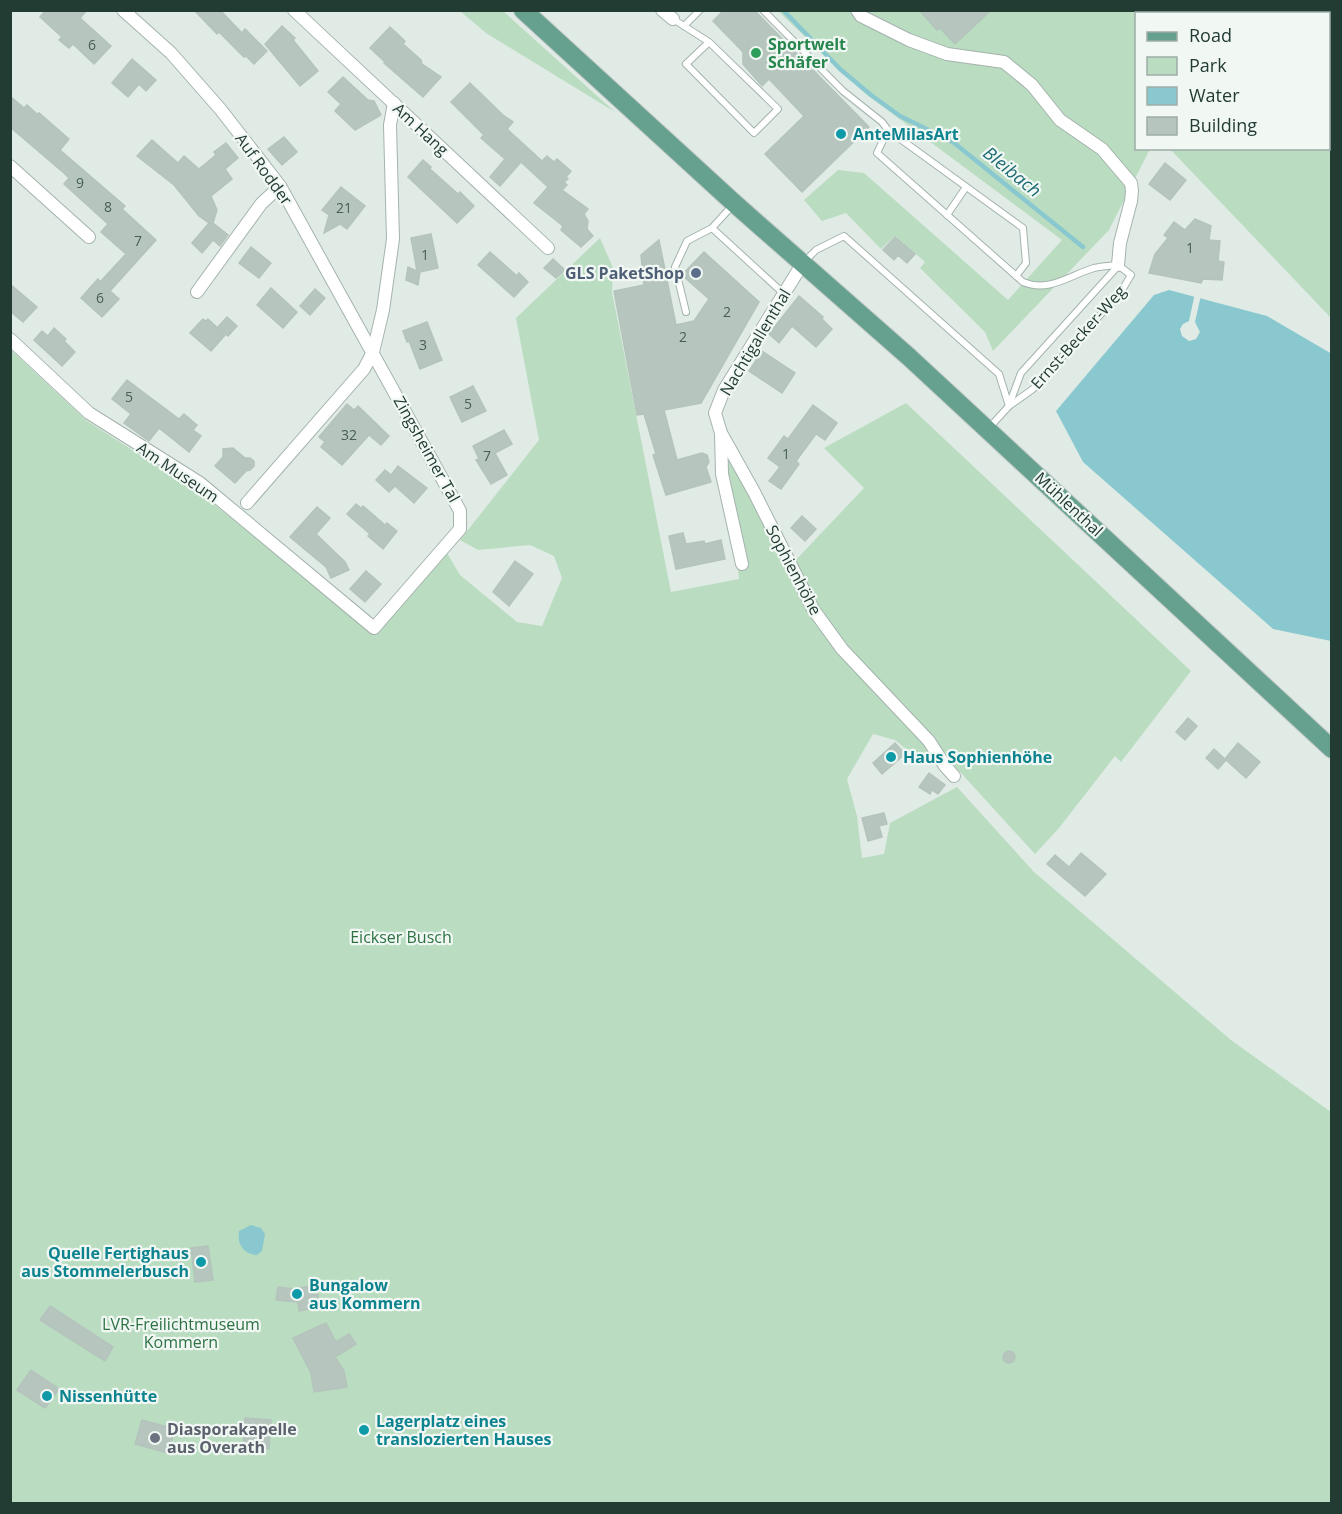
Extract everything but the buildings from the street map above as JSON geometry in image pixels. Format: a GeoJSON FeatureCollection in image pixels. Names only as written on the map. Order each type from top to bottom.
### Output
{"type":"FeatureCollection","features":[{"type":"Feature","properties":{"kind":"main road","name":"Mühlenthal"},"geometry":{"type":"LineString","coordinates":[[523,10],[988,429],[1332,749]]}},
{"type":"Feature","properties":{"kind":"street","name":"Auf Rodder"},"geometry":{"type":"LineString","coordinates":[[123,10],[171,53],[221,110],[280,186],[373,352]]}},
{"type":"Feature","properties":{"kind":"street","name":"Am Hang"},"geometry":{"type":"LineString","coordinates":[[294,10],[548,248]]}},
{"type":"Feature","properties":{"kind":"street"},"geometry":{"type":"LineString","coordinates":[[662,10],[673,19]]}},
{"type":"Feature","properties":{"kind":"street","name":"Ernst-Becker-Weg"},"geometry":{"type":"LineString","coordinates":[[857,10],[861,16],[909,40],[947,54],[1004,62],[1032,85],[1060,120],[1102,149],[1131,183],[1131,201],[1120,243],[1118,266]]}},
{"type":"Feature","properties":{"kind":"street"},"geometry":{"type":"LineString","coordinates":[[247,503],[364,369],[373,352],[383,310],[393,239],[390,125],[394,103]]}},
{"type":"Feature","properties":{"kind":"street"},"geometry":{"type":"LineString","coordinates":[[10,165],[89,237]]}},
{"type":"Feature","properties":{"kind":"street"},"geometry":{"type":"LineString","coordinates":[[197,292],[261,204],[280,186]]}},
{"type":"Feature","properties":{"kind":"street","name":"Nachtigallenthal"},"geometry":{"type":"LineString","coordinates":[[742,564],[722,474],[721,433],[715,413],[724,390],[803,263]]}},
{"type":"Feature","properties":{"kind":"street","name":"Am Museum"},"geometry":{"type":"LineString","coordinates":[[10,339],[89,413],[200,483],[374,628]]}},
{"type":"Feature","properties":{"kind":"street","name":"Zingsheimer Tal"},"geometry":{"type":"LineString","coordinates":[[373,352],[460,511],[460,529],[374,628]]}},
{"type":"Feature","properties":{"kind":"street","name":"Sophienhöhe"},"geometry":{"type":"LineString","coordinates":[[721,433],[754,492],[813,609],[842,649],[930,741],[954,776]]}},
{"type":"Feature","properties":{"kind":"lane"},"geometry":{"type":"LineString","coordinates":[[684,26],[700,10]]}},
{"type":"Feature","properties":{"kind":"lane"},"geometry":{"type":"LineString","coordinates":[[763,10],[843,91],[882,122],[888,130],[1023,228],[1026,263],[1016,276]]}},
{"type":"Feature","properties":{"kind":"lane"},"geometry":{"type":"LineString","coordinates":[[673,19],[709,42],[778,109],[754,133],[686,64],[709,42]]}},
{"type":"Feature","properties":{"kind":"lane"},"geometry":{"type":"LineString","coordinates":[[888,130],[877,153],[1023,282],[1033,286],[1050,285],[1096,267],[1118,266]]}},
{"type":"Feature","properties":{"kind":"lane"},"geometry":{"type":"LineString","coordinates":[[947,215],[966,187]]}},
{"type":"Feature","properties":{"kind":"lane"},"geometry":{"type":"LineString","coordinates":[[686,312],[675,267],[687,241],[712,228],[735,203]]}},
{"type":"Feature","properties":{"kind":"lane"},"geometry":{"type":"LineString","coordinates":[[712,228],[783,293]]}},
{"type":"Feature","properties":{"kind":"lane"},"geometry":{"type":"LineString","coordinates":[[803,263],[816,250],[844,236],[999,374],[1009,406],[988,429]]}},
{"type":"Feature","properties":{"kind":"lane","name":"Ernst-Becker-Weg"},"geometry":{"type":"LineString","coordinates":[[1118,266],[1131,275],[1122,292],[1033,389],[1009,406],[1021,373],[1118,266]]}},
{"type":"Feature","properties":{"kind":"green space"},"geometry":{"type":"Polygon","coordinates":[[[460,11],[503,11],[615,112],[486,33],[460,11]]]}},
{"type":"Feature","properties":{"kind":"green space"},"geometry":{"type":"Polygon","coordinates":[[[778,11],[1331,11],[1331,318],[1171,150],[1330,150],[1330,12],[1135,12],[1135,150],[1149,150],[1109,230],[993,351],[985,332],[920,268],[925,262],[895,236],[881,249],[846,213],[822,221],[804,200],[838,170],[864,173],[1008,300],[1062,240],[866,94],[778,11]]]}},
{"type":"Feature","properties":{"kind":"green space","name":"Eickser Busch"},"geometry":{"type":"Polygon","coordinates":[[[600,238],[613,268],[612,292],[671,592],[739,579],[726,461],[733,459],[798,592],[931,750],[921,761],[895,740],[873,734],[847,779],[857,816],[862,858],[884,854],[890,823],[957,787],[1034,872],[1231,1040],[1331,1112],[1331,1503],[11,1503],[11,350],[87,421],[201,494],[371,630],[447,553],[460,575],[517,622],[542,626],[562,578],[554,556],[530,545],[478,550],[460,540],[539,440],[516,318],[600,238]]]}},
{"type":"Feature","properties":{"kind":"green space"},"geometry":{"type":"Polygon","coordinates":[[[906,403],[1191,671],[1121,762],[1115,756],[1059,828],[1035,854],[845,646],[816,611],[793,563],[864,488],[824,448],[906,403]]]}},
{"type":"Feature","properties":{"kind":"water"},"geometry":{"type":"Polygon","coordinates":[[[1169,290],[1267,316],[1332,354],[1331,641],[1273,629],[1083,462],[1056,411],[1154,295],[1169,290]]]}},
{"type":"Feature","properties":{"kind":"water"},"geometry":{"type":"Polygon","coordinates":[[[251,1225],[261,1228],[265,1234],[262,1251],[257,1255],[248,1253],[242,1248],[239,1240],[239,1231],[251,1225]]]}},
{"type":"Feature","properties":{"kind":"pier"},"geometry":{"type":"Polygon","coordinates":[[[1195,293],[1201,295],[1195,322],[1200,332],[1196,339],[1189,341],[1182,336],[1180,329],[1189,321],[1195,293]]]}},
{"type":"Feature","properties":{"kind":"waterway","name":"Bleibach"},"geometry":{"type":"LineString","coordinates":[[783,10],[840,69],[871,95],[900,116],[953,142],[1083,247]]}},
{"type":"Feature","properties":{"kind":"place","name":"Sportwelt Schäfer"},"geometry":{"type":"Point","coordinates":[756,53]}},
{"type":"Feature","properties":{"kind":"place","name":"AnteMilasArt"},"geometry":{"type":"Point","coordinates":[841,134]}},
{"type":"Feature","properties":{"kind":"place","name":"GLS PaketShop"},"geometry":{"type":"Point","coordinates":[696,273]}},
{"type":"Feature","properties":{"kind":"place","name":"Haus Sophienhöhe"},"geometry":{"type":"Point","coordinates":[891,757]}},
{"type":"Feature","properties":{"kind":"place","name":"Quelle Fertighaus aus Stommelerbusch"},"geometry":{"type":"Point","coordinates":[201,1262]}},
{"type":"Feature","properties":{"kind":"place","name":"Bungalow aus Kommern"},"geometry":{"type":"Point","coordinates":[297,1294]}},
{"type":"Feature","properties":{"kind":"place","name":"Nissenhütte"},"geometry":{"type":"Point","coordinates":[47,1396]}},
{"type":"Feature","properties":{"kind":"place","name":"Lagerplatz eines translozierten Hauses"},"geometry":{"type":"Point","coordinates":[364,1430]}},
{"type":"Feature","properties":{"kind":"place","name":"Diasporakapelle aus Overath"},"geometry":{"type":"Point","coordinates":[155,1438]}},
{"type":"Feature","properties":{"kind":"park label","name":"LVR-Freilichtmuseum Kommern"},"geometry":{"type":"Point","coordinates":[181,1333]}}]}
